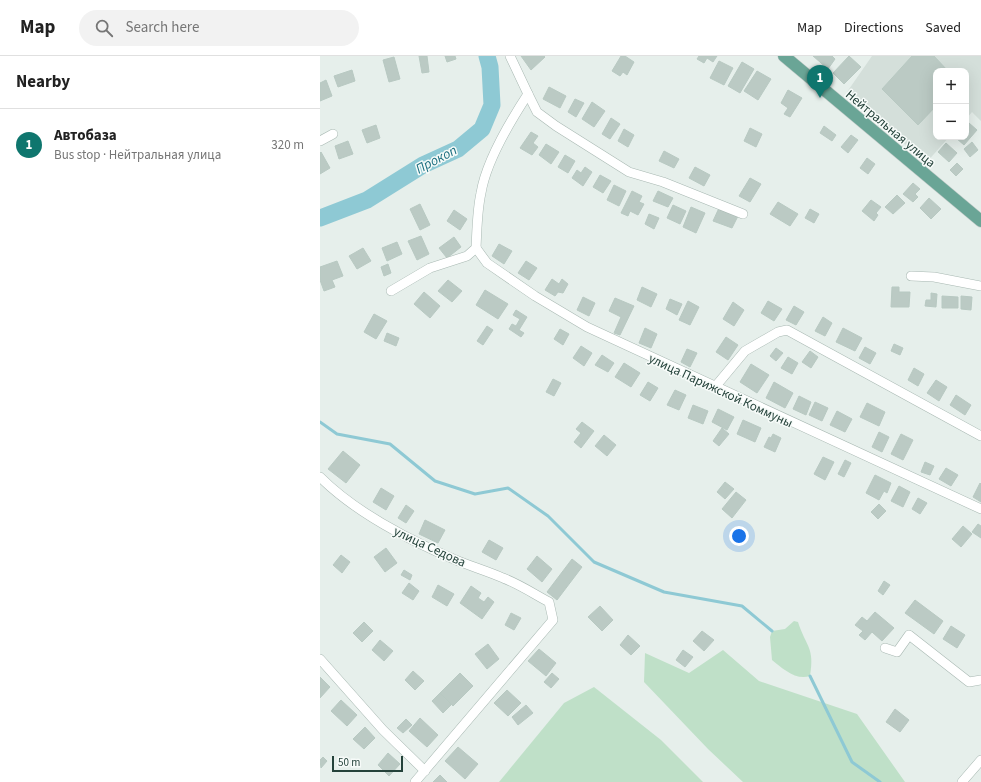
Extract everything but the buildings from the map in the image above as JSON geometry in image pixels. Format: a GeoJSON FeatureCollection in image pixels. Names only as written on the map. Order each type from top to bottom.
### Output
{"type":"FeatureCollection","features":[{"type":"Feature","properties":{"kind":"main road","name":"Нейтральная улица"},"geometry":{"type":"LineString","coordinates":[[784,56],[981,221]]}},
{"type":"Feature","properties":{"kind":"street"},"geometry":{"type":"LineString","coordinates":[[510,56],[537,112],[556,126],[629,172],[663,182],[743,214]]}},
{"type":"Feature","properties":{"kind":"street"},"geometry":{"type":"LineString","coordinates":[[391,291],[430,268],[467,256],[476,248],[481,192],[487,172],[512,117],[528,94]]}},
{"type":"Feature","properties":{"kind":"street"},"geometry":{"type":"LineString","coordinates":[[320,141],[333,134]]}},
{"type":"Feature","properties":{"kind":"street","name":"улица Парижской Коммуны"},"geometry":{"type":"LineString","coordinates":[[476,248],[487,263],[535,296],[574,319],[647,356],[981,509]]}},
{"type":"Feature","properties":{"kind":"street"},"geometry":{"type":"LineString","coordinates":[[911,276],[934,277],[981,286]]}},
{"type":"Feature","properties":{"kind":"street"},"geometry":{"type":"LineString","coordinates":[[715,387],[745,351],[778,332],[787,330],[981,436]]}},
{"type":"Feature","properties":{"kind":"street","name":"улица Седова"},"geometry":{"type":"LineString","coordinates":[[320,477],[356,507],[391,528],[448,557],[504,578],[549,602],[553,620],[425,771]]}},
{"type":"Feature","properties":{"kind":"street"},"geometry":{"type":"LineString","coordinates":[[885,648],[897,652],[909,635],[969,682],[981,680]]}},
{"type":"Feature","properties":{"kind":"street"},"geometry":{"type":"LineString","coordinates":[[320,659],[384,730],[425,771],[415,782]]}},
{"type":"Feature","properties":{"kind":"street"},"geometry":{"type":"LineString","coordinates":[[962,782],[981,760]]}},
{"type":"Feature","properties":{"kind":"shaded area"},"geometry":{"type":"Polygon","coordinates":[[[872,56],[981,56],[981,121],[972,112],[969,116],[969,68],[933,68],[933,140],[946,140],[926,163],[847,92],[872,56]]]}},
{"type":"Feature","properties":{"kind":"green space"},"geometry":{"type":"Polygon","coordinates":[[[794,621],[798,622],[811,653],[810,676],[800,677],[794,675],[772,660],[770,637],[772,631],[785,629],[794,621]]]}},
{"type":"Feature","properties":{"kind":"green space"},"geometry":{"type":"Polygon","coordinates":[[[723,650],[759,681],[857,714],[905,782],[743,782],[708,749],[644,682],[645,653],[689,673],[723,650]]]}},
{"type":"Feature","properties":{"kind":"green space"},"geometry":{"type":"Polygon","coordinates":[[[594,687],[661,740],[703,782],[499,782],[564,703],[594,687]]]}},
{"type":"Feature","properties":{"kind":"waterway","name":"Прокоп"},"geometry":{"type":"LineString","coordinates":[[320,218],[367,200],[423,165],[458,149],[482,129],[492,105],[490,67],[487,56]]}},
{"type":"Feature","properties":{"kind":"waterway"},"geometry":{"type":"LineString","coordinates":[[320,422],[337,434],[390,444],[435,481],[475,494],[508,488],[548,516],[594,562],[664,592],[742,606],[772,631]]}},
{"type":"Feature","properties":{"kind":"waterway"},"geometry":{"type":"LineString","coordinates":[[810,676],[852,762],[880,782]]}},
{"type":"Feature","properties":{"kind":"place","name":"Автобаза"},"geometry":{"type":"Point","coordinates":[820,98]}}]}
